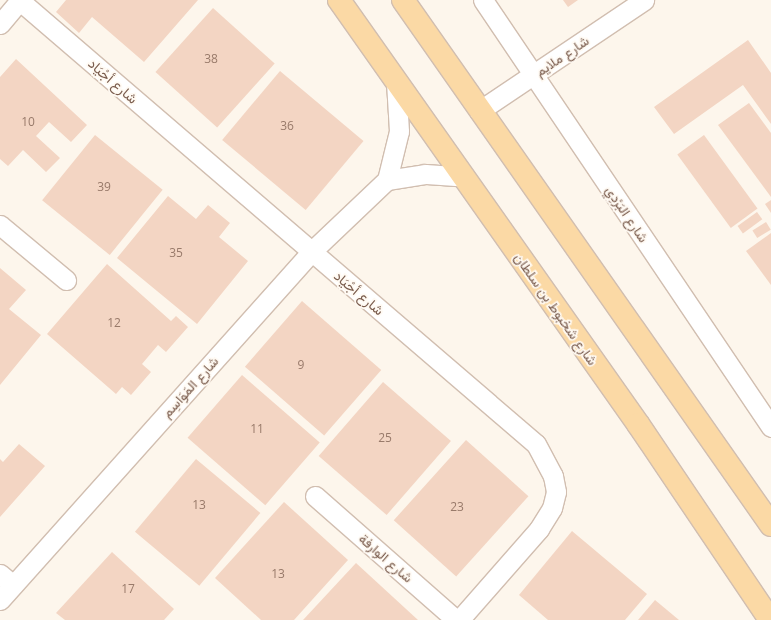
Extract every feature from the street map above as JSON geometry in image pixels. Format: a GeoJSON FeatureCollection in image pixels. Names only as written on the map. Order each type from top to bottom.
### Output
{"type":"FeatureCollection","features":[{"type":"Feature","properties":{"kind":"main road","name":"شارع شخبوط بن سلطان"},"geometry":{"type":"LineString","coordinates":[[339,0],[638,424],[770,620]]}},
{"type":"Feature","properties":{"kind":"main road"},"geometry":{"type":"LineString","coordinates":[[403,0],[479,111],[771,526]]}},
{"type":"Feature","properties":{"kind":"street"},"geometry":{"type":"LineString","coordinates":[[0,24],[20,0]]}},
{"type":"Feature","properties":{"kind":"street","name":"شارع أجْيَاد"},"geometry":{"type":"LineString","coordinates":[[20,0],[311,252],[532,440],[546,459],[556,492],[552,508],[539,529],[458,620]]}},
{"type":"Feature","properties":{"kind":"street","name":"شارع البَرْدِي"},"geometry":{"type":"LineString","coordinates":[[483,0],[771,427]]}},
{"type":"Feature","properties":{"kind":"street","name":"شارع ملايم"},"geometry":{"type":"LineString","coordinates":[[479,111],[644,0]]}},
{"type":"Feature","properties":{"kind":"street"},"geometry":{"type":"LineString","coordinates":[[396,82],[399,131],[387,180],[425,174],[464,177]]}},
{"type":"Feature","properties":{"kind":"street","name":"شارع المَوَاسِم"},"geometry":{"type":"LineString","coordinates":[[0,600],[6,579],[311,252],[387,180]]}},
{"type":"Feature","properties":{"kind":"street"},"geometry":{"type":"LineString","coordinates":[[0,225],[66,280]]}},
{"type":"Feature","properties":{"kind":"street","name":"شارع الوارفة"},"geometry":{"type":"LineString","coordinates":[[315,496],[458,620]]}},
{"type":"Feature","properties":{"kind":"building"},"geometry":{"type":"Polygon","coordinates":[[[66,0],[198,0],[144,62],[92,17],[79,33],[56,12],[66,0]]]}},
{"type":"Feature","properties":{"kind":"building"},"geometry":{"type":"Polygon","coordinates":[[[563,0],[578,0],[568,7],[563,0]]]}},
{"type":"Feature","properties":{"kind":"building"},"geometry":{"type":"Polygon","coordinates":[[[213,8],[275,64],[217,127],[155,72],[213,8]]]}},
{"type":"Feature","properties":{"kind":"building"},"geometry":{"type":"Polygon","coordinates":[[[748,40],[771,73],[771,124],[743,85],[674,134],[654,107],[748,40]]]}},
{"type":"Feature","properties":{"kind":"building"},"geometry":{"type":"Polygon","coordinates":[[[16,59],[87,125],[71,142],[49,122],[36,136],[60,158],[46,172],[23,150],[8,166],[0,159],[0,77],[16,59]]]}},
{"type":"Feature","properties":{"kind":"building"},"geometry":{"type":"Polygon","coordinates":[[[280,71],[363,141],[306,210],[222,140],[280,71]]]}},
{"type":"Feature","properties":{"kind":"building"},"geometry":{"type":"Polygon","coordinates":[[[749,103],[771,133],[771,197],[718,125],[749,103]]]}},
{"type":"Feature","properties":{"kind":"building"},"geometry":{"type":"Polygon","coordinates":[[[95,135],[163,190],[110,255],[42,200],[95,135]]]}},
{"type":"Feature","properties":{"kind":"building"},"geometry":{"type":"Polygon","coordinates":[[[704,135],[757,209],[731,228],[677,154],[704,135]]]}},
{"type":"Feature","properties":{"kind":"building"},"geometry":{"type":"Polygon","coordinates":[[[168,196],[196,219],[208,205],[230,223],[219,237],[248,261],[197,324],[117,258],[168,196]]]}},
{"type":"Feature","properties":{"kind":"building"},"geometry":{"type":"Polygon","coordinates":[[[771,200],[771,213],[765,204],[771,200]]]}},
{"type":"Feature","properties":{"kind":"building"},"geometry":{"type":"Polygon","coordinates":[[[757,212],[762,219],[743,233],[738,226],[757,212]]]}},
{"type":"Feature","properties":{"kind":"building"},"geometry":{"type":"Polygon","coordinates":[[[766,222],[771,230],[757,238],[752,230],[766,222]]]}},
{"type":"Feature","properties":{"kind":"building"},"geometry":{"type":"Polygon","coordinates":[[[771,233],[771,285],[746,251],[771,233]]]}},
{"type":"Feature","properties":{"kind":"building"},"geometry":{"type":"Polygon","coordinates":[[[107,264],[171,321],[176,316],[188,327],[166,352],[158,345],[142,364],[151,372],[131,395],[122,387],[116,394],[47,334],[107,264]]]}},
{"type":"Feature","properties":{"kind":"building"},"geometry":{"type":"Polygon","coordinates":[[[0,268],[26,290],[9,309],[41,335],[0,385],[0,268]]]}},
{"type":"Feature","properties":{"kind":"building"},"geometry":{"type":"Polygon","coordinates":[[[302,301],[381,370],[324,436],[245,367],[302,301]]]}},
{"type":"Feature","properties":{"kind":"building"},"geometry":{"type":"Polygon","coordinates":[[[242,375],[320,443],[265,505],[188,438],[242,375]]]}},
{"type":"Feature","properties":{"kind":"building"},"geometry":{"type":"Polygon","coordinates":[[[383,382],[451,441],[387,515],[319,456],[383,382]]]}},
{"type":"Feature","properties":{"kind":"building"},"geometry":{"type":"Polygon","coordinates":[[[466,440],[528,496],[456,576],[394,520],[466,440]]]}},
{"type":"Feature","properties":{"kind":"building"},"geometry":{"type":"Polygon","coordinates":[[[19,444],[45,466],[0,517],[0,459],[3,462],[19,444]]]}},
{"type":"Feature","properties":{"kind":"building"},"geometry":{"type":"Polygon","coordinates":[[[196,459],[260,513],[199,586],[135,532],[196,459]]]}},
{"type":"Feature","properties":{"kind":"building"},"geometry":{"type":"Polygon","coordinates":[[[284,502],[348,560],[294,620],[261,620],[215,578],[284,502]]]}},
{"type":"Feature","properties":{"kind":"building"},"geometry":{"type":"Polygon","coordinates":[[[572,531],[647,594],[625,620],[548,620],[519,595],[572,531]]]}},
{"type":"Feature","properties":{"kind":"building"},"geometry":{"type":"Polygon","coordinates":[[[112,552],[174,609],[164,620],[65,620],[56,613],[112,552]]]}},
{"type":"Feature","properties":{"kind":"building"},"geometry":{"type":"Polygon","coordinates":[[[356,563],[418,620],[303,620],[356,563]]]}},
{"type":"Feature","properties":{"kind":"building"},"geometry":{"type":"Polygon","coordinates":[[[655,600],[679,620],[638,620],[655,600]]]}}]}
